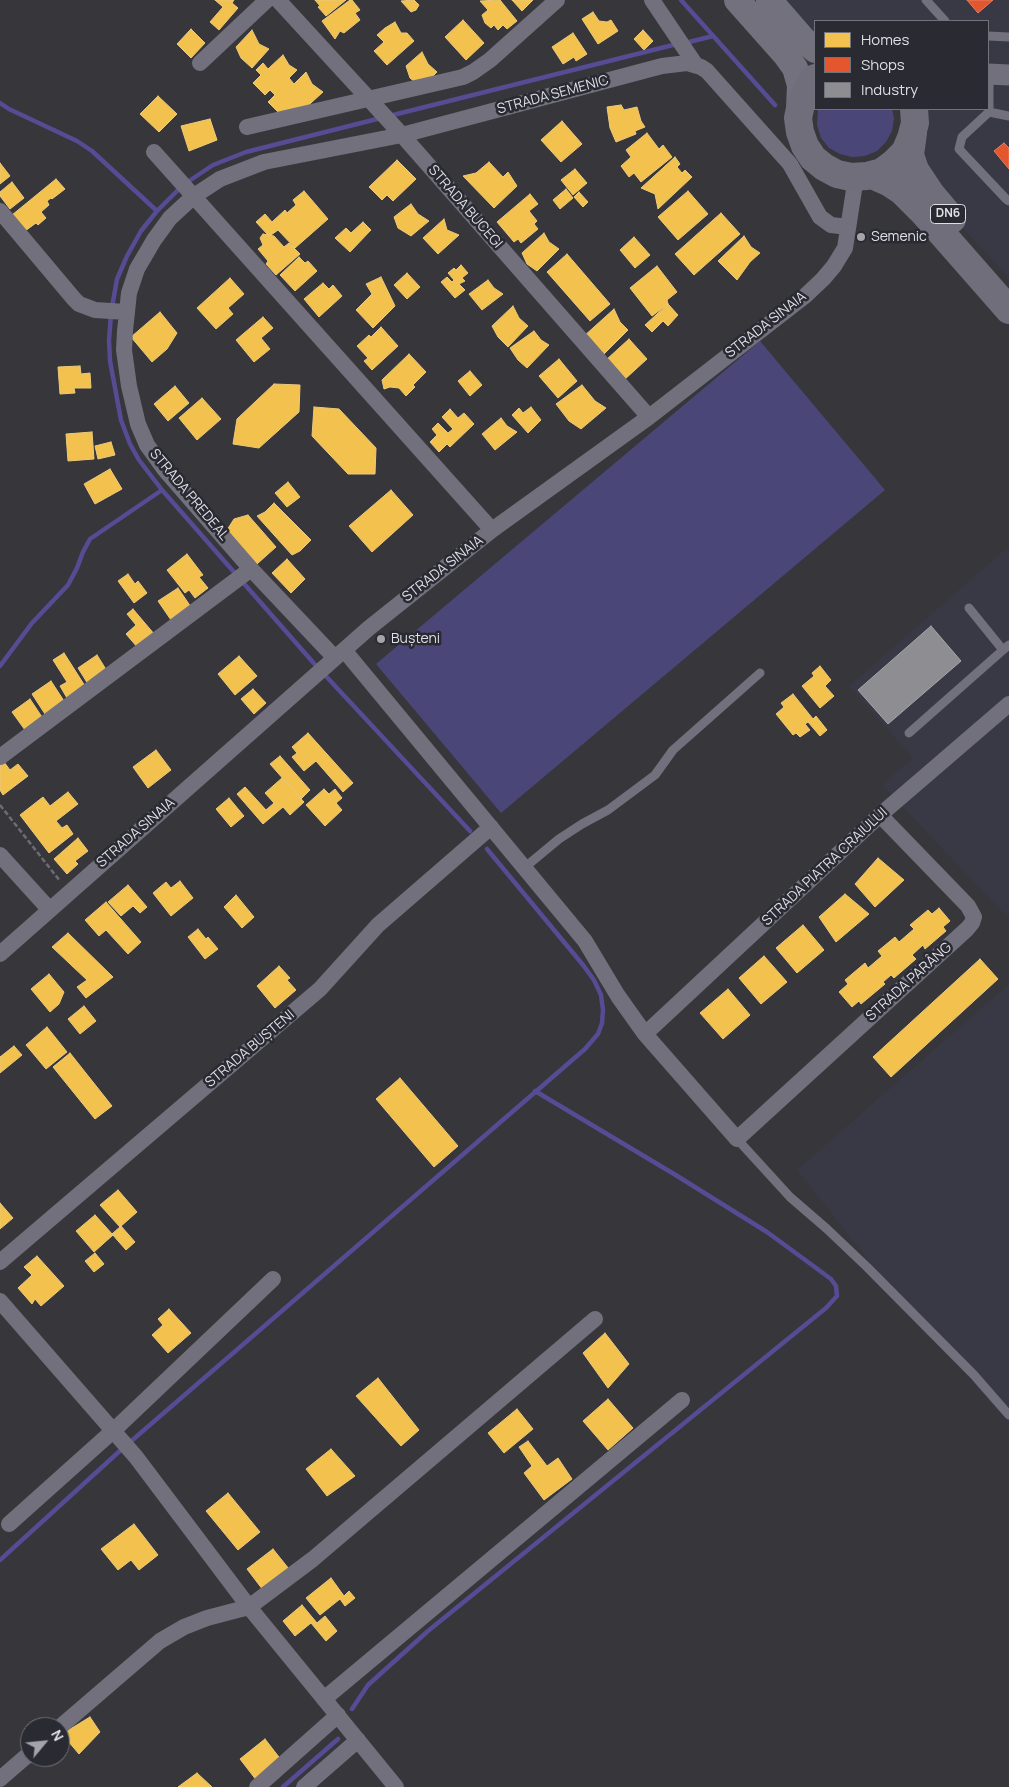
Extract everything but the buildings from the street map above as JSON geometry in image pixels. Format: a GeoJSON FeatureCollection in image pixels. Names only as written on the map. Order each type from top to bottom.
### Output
{"type":"FeatureCollection","features":[{"type":"Feature","properties":{"kind":"highway","name":"DN6"},"geometry":{"type":"LineString","coordinates":[[814,79],[807,89],[800,109],[798,123],[805,146],[813,158],[837,174],[864,176],[890,184],[902,192],[923,212],[1009,310]]}},
{"type":"Feature","properties":{"kind":"highway","name":"DN6"},"geometry":{"type":"LineString","coordinates":[[864,176],[886,169],[898,160],[907,148],[915,117]]}},
{"type":"Feature","properties":{"kind":"highway","name":"DN6"},"geometry":{"type":"LineString","coordinates":[[915,117],[910,155],[915,170],[931,194],[1009,284]]}},
{"type":"Feature","properties":{"kind":"main road","name":"DN6"},"geometry":{"type":"LineString","coordinates":[[737,0],[795,68],[800,85],[800,109]]}},
{"type":"Feature","properties":{"kind":"main road"},"geometry":{"type":"LineString","coordinates":[[779,4],[809,44]]}},
{"type":"Feature","properties":{"kind":"street"},"geometry":{"type":"LineString","coordinates":[[200,63],[266,0]]}},
{"type":"Feature","properties":{"kind":"street","name":"STRADA BUCEGI"},"geometry":{"type":"LineString","coordinates":[[278,0],[396,130],[649,417]]}},
{"type":"Feature","properties":{"kind":"street"},"geometry":{"type":"LineString","coordinates":[[247,127],[372,104],[473,72],[490,60],[557,0]]}},
{"type":"Feature","properties":{"kind":"street"},"geometry":{"type":"LineString","coordinates":[[652,0],[694,64],[712,76],[790,164],[820,217],[831,225],[848,227]]}},
{"type":"Feature","properties":{"kind":"street","name":"STRADA SEMENIC"},"geometry":{"type":"LineString","coordinates":[[186,188],[220,179],[257,164],[396,130],[662,66],[679,63],[694,64]]}},
{"type":"Feature","properties":{"kind":"street"},"geometry":{"type":"LineString","coordinates":[[154,152],[492,530]]}},
{"type":"Feature","properties":{"kind":"street","name":"STRADA SINAIA"},"geometry":{"type":"LineString","coordinates":[[0,954],[335,658],[492,530],[649,417],[805,296],[834,266],[845,248],[848,227],[864,176]]}},
{"type":"Feature","properties":{"kind":"street","name":"STRADA PREDEAL"},"geometry":{"type":"LineString","coordinates":[[186,188],[145,254],[132,284],[116,312],[124,340],[126,368],[136,416],[144,438],[160,464],[249,571],[335,658],[491,827],[585,941],[618,996],[645,1034],[737,1139]]}},
{"type":"Feature","properties":{"kind":"street"},"geometry":{"type":"LineString","coordinates":[[0,211],[74,299],[84,307],[116,312]]}},
{"type":"Feature","properties":{"kind":"street"},"geometry":{"type":"LineString","coordinates":[[0,757],[249,571]]}},
{"type":"Feature","properties":{"kind":"street","name":"STRADA PIATRA CRAIULUI"},"geometry":{"type":"LineString","coordinates":[[645,1034],[880,815],[1009,704]]}},
{"type":"Feature","properties":{"kind":"street","name":"STRADA PARÂNG"},"geometry":{"type":"LineString","coordinates":[[737,1139],[972,923],[974,917],[968,906],[880,815]]}},
{"type":"Feature","properties":{"kind":"street","name":"STRADA BUȘTENI"},"geometry":{"type":"LineString","coordinates":[[0,1262],[320,989],[378,925],[491,827]]}},
{"type":"Feature","properties":{"kind":"street"},"geometry":{"type":"LineString","coordinates":[[0,855],[49,910]]}},
{"type":"Feature","properties":{"kind":"street"},"geometry":{"type":"LineString","coordinates":[[9,1524],[115,1432],[272,1280]]}},
{"type":"Feature","properties":{"kind":"street"},"geometry":{"type":"LineString","coordinates":[[0,1301],[136,1457],[249,1608],[396,1787]]}},
{"type":"Feature","properties":{"kind":"street"},"geometry":{"type":"LineString","coordinates":[[70,1718],[160,1641],[184,1627],[207,1618],[249,1608],[313,1559],[595,1318]]}},
{"type":"Feature","properties":{"kind":"street"},"geometry":{"type":"LineString","coordinates":[[324,1698],[682,1400]]}},
{"type":"Feature","properties":{"kind":"street"},"geometry":{"type":"LineString","coordinates":[[257,1787],[338,1715]]}},
{"type":"Feature","properties":{"kind":"street"},"geometry":{"type":"LineString","coordinates":[[304,1787],[358,1740]]}},
{"type":"Feature","properties":{"kind":"street"},"geometry":{"type":"LineString","coordinates":[[0,1779],[20,1762]]}},
{"type":"Feature","properties":{"kind":"lane"},"geometry":{"type":"LineString","coordinates":[[926,0],[944,20]]}},
{"type":"Feature","properties":{"kind":"lane"},"geometry":{"type":"LineString","coordinates":[[989,36],[1009,37]]}},
{"type":"Feature","properties":{"kind":"lane"},"geometry":{"type":"LineString","coordinates":[[995,74],[989,112],[962,137],[959,149],[1009,200]]}},
{"type":"Feature","properties":{"kind":"lane"},"geometry":{"type":"LineString","coordinates":[[989,112],[1009,116]]}},
{"type":"Feature","properties":{"kind":"lane"},"geometry":{"type":"LineString","coordinates":[[909,733],[1006,647],[969,608]]}},
{"type":"Feature","properties":{"kind":"lane"},"geometry":{"type":"LineString","coordinates":[[524,868],[560,839],[608,810],[655,775],[673,750],[760,673]]}},
{"type":"Feature","properties":{"kind":"lane"},"geometry":{"type":"LineString","coordinates":[[737,1139],[790,1197],[854,1254],[968,1368],[1009,1415]]}},
{"type":"Feature","properties":{"kind":"path"},"geometry":{"type":"LineString","coordinates":[[0,805],[68,892]]}},
{"type":"Feature","properties":{"kind":"shaded area"},"geometry":{"type":"Polygon","coordinates":[[[752,0],[1009,0],[1009,278],[931,194],[914,110],[989,110],[989,20],[814,20],[814,49],[752,0]]]}},
{"type":"Feature","properties":{"kind":"shaded area"},"geometry":{"type":"Polygon","coordinates":[[[818,110],[892,110],[894,118],[892,131],[886,142],[877,151],[865,156],[852,157],[840,154],[829,148],[821,138],[817,125],[818,110]]]}},
{"type":"Feature","properties":{"kind":"shaded area"},"geometry":{"type":"Polygon","coordinates":[[[760,341],[885,490],[501,813],[376,664],[760,341]]]}},
{"type":"Feature","properties":{"kind":"shaded area"},"geometry":{"type":"Polygon","coordinates":[[[1009,546],[1009,919],[882,785],[913,758],[849,686],[1009,546]]]}},
{"type":"Feature","properties":{"kind":"shaded area"},"geometry":{"type":"Polygon","coordinates":[[[1009,984],[1009,1424],[877,1271],[797,1170],[1009,984]]]}},
{"type":"Feature","properties":{"kind":"waterway"},"geometry":{"type":"LineString","coordinates":[[681,0],[775,105]]}},
{"type":"Feature","properties":{"kind":"waterway"},"geometry":{"type":"LineString","coordinates":[[685,43],[713,36]]}},
{"type":"Feature","properties":{"kind":"waterway"},"geometry":{"type":"LineString","coordinates":[[389,116],[677,44]]}},
{"type":"Feature","properties":{"kind":"waterway"},"geometry":{"type":"LineString","coordinates":[[0,103],[77,141],[92,151],[157,211],[141,231],[127,256],[117,279],[112,307]]}},
{"type":"Feature","properties":{"kind":"waterway"},"geometry":{"type":"LineString","coordinates":[[186,183],[213,165],[246,152],[381,118]]}},
{"type":"Feature","properties":{"kind":"waterway"},"geometry":{"type":"LineString","coordinates":[[157,211],[180,188]]}},
{"type":"Feature","properties":{"kind":"waterway"},"geometry":{"type":"LineString","coordinates":[[0,666],[32,623],[68,585],[90,539],[162,490],[139,460],[130,444],[121,420],[110,361],[111,314]]}},
{"type":"Feature","properties":{"kind":"waterway"},"geometry":{"type":"LineString","coordinates":[[162,490],[318,668]]}},
{"type":"Feature","properties":{"kind":"waterway"},"geometry":{"type":"LineString","coordinates":[[323,673],[470,831]]}},
{"type":"Feature","properties":{"kind":"waterway"},"geometry":{"type":"LineString","coordinates":[[129,1443],[585,1049],[598,1034],[602,1023],[603,1010],[601,995],[594,980],[487,849]]}},
{"type":"Feature","properties":{"kind":"waterway"},"geometry":{"type":"LineString","coordinates":[[352,1709],[368,1685],[428,1631],[826,1308],[837,1296],[836,1286],[831,1279],[767,1232],[535,1091]]}},
{"type":"Feature","properties":{"kind":"waterway"},"geometry":{"type":"LineString","coordinates":[[0,1560],[123,1448]]}},
{"type":"Feature","properties":{"kind":"waterway"},"geometry":{"type":"LineString","coordinates":[[283,1787],[338,1739]]}},
{"type":"Feature","properties":{"kind":"place","name":"Semenic"},"geometry":{"type":"Point","coordinates":[861,237]}},
{"type":"Feature","properties":{"kind":"place","name":"Bușteni"},"geometry":{"type":"Point","coordinates":[381,639]}}]}
